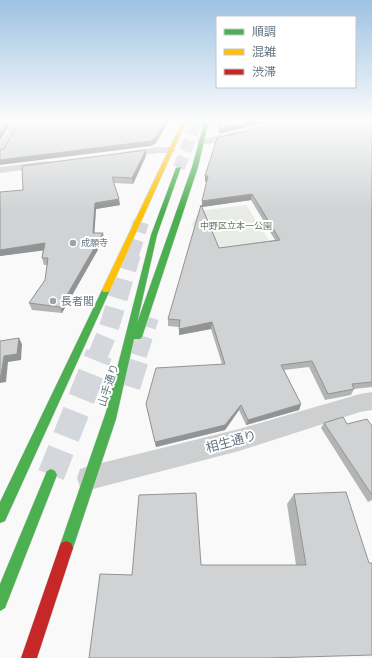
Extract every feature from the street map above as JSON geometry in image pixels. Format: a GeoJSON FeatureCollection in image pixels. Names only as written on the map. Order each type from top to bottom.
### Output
{"type":"FeatureCollection","features":[{"type":"Feature","properties":{"kind":"main road"},"geometry":{"type":"LineString","coordinates":[[0,516],[171,151]]}},
{"type":"Feature","properties":{"kind":"main road","name":"山手通り"},"geometry":{"type":"LineString","coordinates":[[29,658],[195,167],[199,151]]}},
{"type":"Feature","properties":{"kind":"main road"},"geometry":{"type":"LineString","coordinates":[[163,166],[174,162],[180,162],[190,163],[195,167]]}},
{"type":"Feature","properties":{"kind":"main road"},"geometry":{"type":"LineString","coordinates":[[110,419],[154,235],[179,168]]}},
{"type":"Feature","properties":{"kind":"main road"},"geometry":{"type":"LineString","coordinates":[[0,603],[51,475]]}},
{"type":"Feature","properties":{"kind":"street"},"geometry":{"type":"LineString","coordinates":[[108,156],[152,151]]}},
{"type":"Feature","properties":{"kind":"street"},"geometry":{"type":"LineString","coordinates":[[0,170],[55,163]]}},
{"type":"Feature","properties":{"kind":"street","name":"相生通り"},"geometry":{"type":"LineString","coordinates":[[89,478],[239,440],[360,403],[372,402]]}},
{"type":"Feature","properties":{"kind":"green space","name":"中野区立本一公園"},"geometry":{"type":"Polygon","coordinates":[[[246,205],[270,242],[218,248],[211,228],[191,226],[200,211],[246,205]]]}},
{"type":"Feature","properties":{"kind":"building"},"geometry":{"type":"Polygon","coordinates":[[[0,151],[74,151],[0,160],[0,151]]]}},
{"type":"Feature","properties":{"kind":"building"},"geometry":{"type":"Polygon","coordinates":[[[146,151],[132,178],[112,177],[119,199],[95,203],[93,233],[103,233],[60,307],[29,303],[45,280],[48,258],[42,258],[45,243],[0,250],[0,192],[23,190],[22,166],[146,151]]]}},
{"type":"Feature","properties":{"kind":"building"},"geometry":{"type":"Polygon","coordinates":[[[213,151],[372,151],[372,382],[352,384],[354,389],[328,394],[312,361],[281,365],[301,404],[248,420],[241,405],[225,425],[155,442],[146,404],[156,368],[225,364],[212,322],[179,329],[180,320],[168,319],[201,205],[219,248],[280,240],[252,194],[202,201],[208,176],[205,176],[213,151]]]}},
{"type":"Feature","properties":{"kind":"building"},"geometry":{"type":"Polygon","coordinates":[[[19,338],[17,354],[4,356],[0,376],[0,341],[19,338]]]}},
{"type":"Feature","properties":{"kind":"building"},"geometry":{"type":"Polygon","coordinates":[[[343,417],[347,424],[367,419],[372,426],[372,495],[324,423],[343,417]]]}},
{"type":"Feature","properties":{"kind":"building"},"geometry":{"type":"Polygon","coordinates":[[[346,492],[369,563],[372,563],[372,655],[268,658],[89,658],[100,574],[132,575],[139,495],[196,493],[201,565],[306,565],[294,494],[346,492]]]}},
{"type":"Feature","properties":{"kind":"tunnel"},"geometry":{"type":"LineString","coordinates":[[179,168],[185,151]]}},
{"type":"Feature","properties":{"kind":"tunnel"},"geometry":{"type":"LineString","coordinates":[[131,255],[141,222]]}},
{"type":"Feature","properties":{"kind":"tunnel"},"geometry":{"type":"LineString","coordinates":[[98,355],[108,331],[131,254]]}},
{"type":"Feature","properties":{"kind":"tunnel"},"geometry":{"type":"LineString","coordinates":[[137,355],[149,317]]}},
{"type":"Feature","properties":{"kind":"tunnel"},"geometry":{"type":"LineString","coordinates":[[51,475],[99,354]]}},
{"type":"Feature","properties":{"kind":"tunnel"},"geometry":{"type":"LineString","coordinates":[[127,386],[137,354]]}},
{"type":"Feature","properties":{"kind":"traffic: fast"},"geometry":{"type":"LineString","coordinates":[[137,337],[195,167],[199,151]]}},
{"type":"Feature","properties":{"kind":"traffic: fast"},"geometry":{"type":"LineString","coordinates":[[110,419],[154,235],[179,168]]}},
{"type":"Feature","properties":{"kind":"traffic: fast"},"geometry":{"type":"LineString","coordinates":[[0,516],[106,290]]}},
{"type":"Feature","properties":{"kind":"traffic: fast"},"geometry":{"type":"LineString","coordinates":[[66,548],[115,402]]}},
{"type":"Feature","properties":{"kind":"traffic: fast"},"geometry":{"type":"LineString","coordinates":[[0,603],[51,475]]}},
{"type":"Feature","properties":{"kind":"traffic: slow"},"geometry":{"type":"LineString","coordinates":[[106,290],[171,151]]}},
{"type":"Feature","properties":{"kind":"traffic: jam"},"geometry":{"type":"LineString","coordinates":[[29,658],[66,548]]}},
{"type":"Feature","properties":{"kind":"place","name":"成願寺"},"geometry":{"type":"Point","coordinates":[73,243]}},
{"type":"Feature","properties":{"kind":"place","name":"長者閣"},"geometry":{"type":"Point","coordinates":[53,301]}}]}
